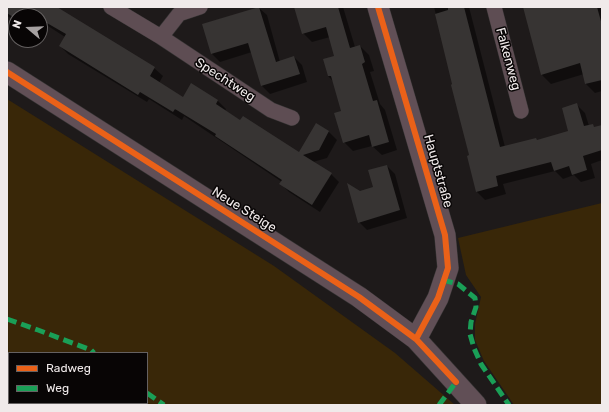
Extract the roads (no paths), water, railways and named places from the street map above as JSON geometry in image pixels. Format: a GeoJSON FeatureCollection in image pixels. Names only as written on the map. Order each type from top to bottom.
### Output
{"type":"FeatureCollection","features":[{"type":"Feature","properties":{"kind":"main road","name":"Hauptstraße"},"geometry":{"type":"LineString","coordinates":[[378,7],[445,235],[448,268],[438,298],[416,339]]}},
{"type":"Feature","properties":{"kind":"main road","name":"Neue Steige"},"geometry":{"type":"LineString","coordinates":[[7,72],[359,297],[416,339],[476,405]]}},
{"type":"Feature","properties":{"kind":"street","name":"Spechtweg"},"geometry":{"type":"LineString","coordinates":[[111,7],[160,37],[271,110],[292,118]]}},
{"type":"Feature","properties":{"kind":"street"},"geometry":{"type":"LineString","coordinates":[[160,37],[179,14],[200,7]]}},
{"type":"Feature","properties":{"kind":"street","name":"Falkenweg"},"geometry":{"type":"LineString","coordinates":[[494,7],[521,111]]}}]}
